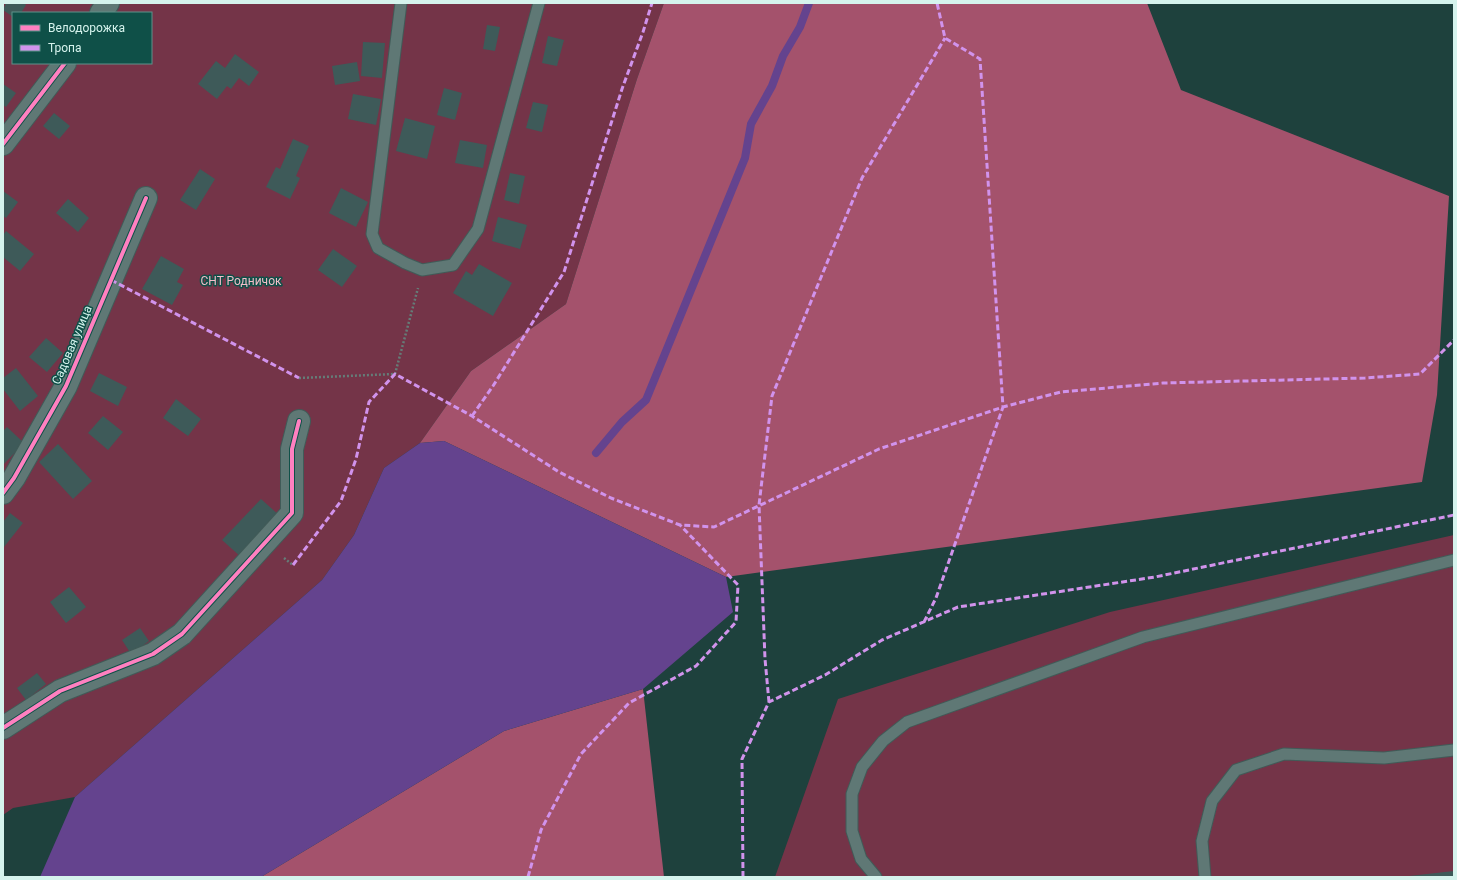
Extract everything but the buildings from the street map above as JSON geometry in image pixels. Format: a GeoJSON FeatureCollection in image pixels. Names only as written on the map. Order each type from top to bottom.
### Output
{"type":"FeatureCollection","features":[{"type":"Feature","properties":{"kind":"street"},"geometry":{"type":"LineString","coordinates":[[102,12],[108,3]]}},
{"type":"Feature","properties":{"kind":"street"},"geometry":{"type":"LineString","coordinates":[[3,144],[64,64]]}},
{"type":"Feature","properties":{"kind":"street","name":"Садовая улица"},"geometry":{"type":"LineString","coordinates":[[3,493],[14,478],[66,386],[146,198]]}},
{"type":"Feature","properties":{"kind":"street"},"geometry":{"type":"LineString","coordinates":[[3,728],[60,690],[153,654],[182,634],[292,513],[292,449],[300,421]]}},
{"type":"Feature","properties":{"kind":"lane"},"geometry":{"type":"LineString","coordinates":[[401,3],[372,234],[378,248],[405,263],[422,270],[453,265],[478,229],[539,3]]}},
{"type":"Feature","properties":{"kind":"lane"},"geometry":{"type":"LineString","coordinates":[[876,877],[861,859],[852,831],[852,794],[862,767],[883,741],[908,722],[1143,637],[1454,560]]}},
{"type":"Feature","properties":{"kind":"lane"},"geometry":{"type":"LineString","coordinates":[[1205,877],[1202,841],[1212,801],[1236,770],[1284,754],[1384,758],[1454,750]]}},
{"type":"Feature","properties":{"kind":"path"},"geometry":{"type":"LineString","coordinates":[[299,378],[395,374],[422,270]]}},
{"type":"Feature","properties":{"kind":"green space","name":"СНТ Родничок"},"geometry":{"type":"Polygon","coordinates":[[[3,3],[664,3],[637,79],[566,304],[471,371],[420,443],[384,468],[354,535],[322,580],[75,797],[13,808],[3,815],[3,3]]]}},
{"type":"Feature","properties":{"kind":"green space"},"geometry":{"type":"Polygon","coordinates":[[[1454,535],[1454,877],[775,877],[838,699],[1110,612],[1454,535]]]}},
{"type":"Feature","properties":{"kind":"shaded area"},"geometry":{"type":"Polygon","coordinates":[[[664,3],[1147,3],[1181,90],[1449,196],[1437,395],[1422,482],[726,577],[444,441],[420,443],[471,371],[566,304],[637,79],[664,3]]]}},
{"type":"Feature","properties":{"kind":"shaded area"},"geometry":{"type":"Polygon","coordinates":[[[444,441],[726,577],[733,612],[643,689],[504,731],[261,877],[40,877],[75,797],[322,580],[354,535],[384,468],[420,443],[444,441]]]}},
{"type":"Feature","properties":{"kind":"shaded area"},"geometry":{"type":"Polygon","coordinates":[[[643,689],[664,877],[261,877],[504,731],[643,689]]]}},
{"type":"Feature","properties":{"kind":"waterway"},"geometry":{"type":"LineString","coordinates":[[596,453],[622,422],[646,400],[745,158],[751,124],[772,86],[783,56],[800,27],[809,3]]}},
{"type":"Feature","properties":{"kind":"marked path"},"geometry":{"type":"LineString","coordinates":[[472,416],[493,386],[564,272],[622,89],[652,3]]}},
{"type":"Feature","properties":{"kind":"marked path"},"geometry":{"type":"LineString","coordinates":[[924,622],[936,598],[1003,407],[980,59],[945,38],[937,3]]}},
{"type":"Feature","properties":{"kind":"marked path"},"geometry":{"type":"LineString","coordinates":[[769,702],[765,659],[759,505],[772,396],[862,178],[945,38]]}},
{"type":"Feature","properties":{"kind":"marked path"},"geometry":{"type":"LineString","coordinates":[[111,280],[299,378]]}},
{"type":"Feature","properties":{"kind":"marked path"},"geometry":{"type":"LineString","coordinates":[[293,565],[341,501],[356,459],[369,402],[395,374],[472,416],[559,472],[611,498],[680,525],[714,527],[879,449],[1003,407],[1061,392],[1163,383],[1365,378],[1420,374],[1454,340]]}},
{"type":"Feature","properties":{"kind":"marked path"},"geometry":{"type":"LineString","coordinates":[[743,877],[742,759],[769,702],[825,675],[882,640],[958,607],[1155,577],[1454,515]]}},
{"type":"Feature","properties":{"kind":"marked path"},"geometry":{"type":"LineString","coordinates":[[528,877],[541,830],[581,754],[629,703],[696,666],[736,622],[738,585],[680,525]]}},
{"type":"Feature","properties":{"kind":"cycle path"},"geometry":{"type":"LineString","coordinates":[[3,144],[64,64]]}},
{"type":"Feature","properties":{"kind":"cycle path"},"geometry":{"type":"LineString","coordinates":[[3,493],[14,478],[66,386],[146,198]]}},
{"type":"Feature","properties":{"kind":"cycle path"},"geometry":{"type":"LineString","coordinates":[[3,728],[60,691],[153,654],[182,634],[292,513],[292,449],[299,421]]}}]}
